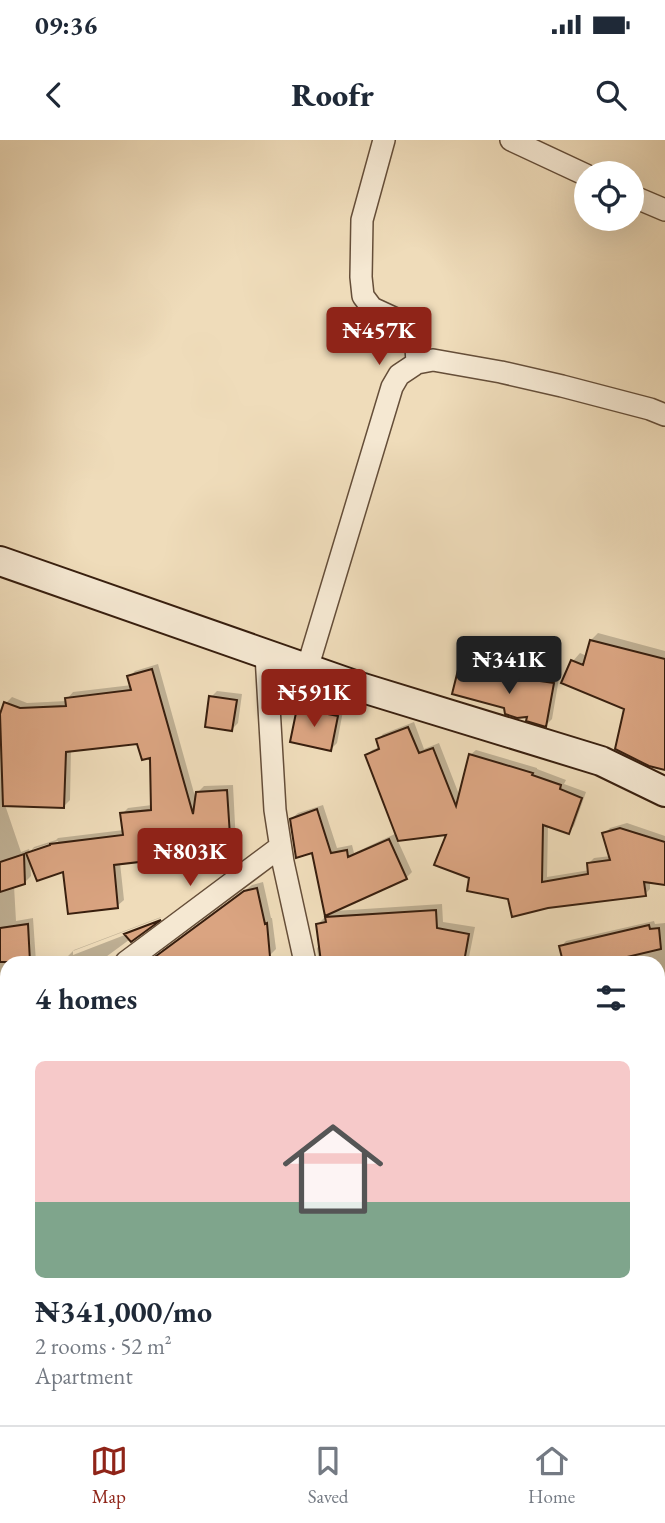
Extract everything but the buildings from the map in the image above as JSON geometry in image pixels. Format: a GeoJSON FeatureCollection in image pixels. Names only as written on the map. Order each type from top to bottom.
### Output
{"type":"FeatureCollection","features":[{"type":"Feature","properties":{"kind":"main road"},"geometry":{"type":"LineString","coordinates":[[0,561],[363,688],[601,761],[665,792]]}},
{"type":"Feature","properties":{"kind":"street"},"geometry":{"type":"LineString","coordinates":[[384,140],[362,220],[363,296],[372,308],[411,326],[415,331],[416,363]]}},
{"type":"Feature","properties":{"kind":"street"},"geometry":{"type":"LineString","coordinates":[[511,140],[574,169]]}},
{"type":"Feature","properties":{"kind":"street"},"geometry":{"type":"LineString","coordinates":[[644,201],[665,210]]}},
{"type":"Feature","properties":{"kind":"street"},"geometry":{"type":"LineString","coordinates":[[307,669],[392,387],[399,375],[416,363],[433,360],[501,372],[665,415]]}},
{"type":"Feature","properties":{"kind":"street"},"geometry":{"type":"LineString","coordinates":[[267,655],[275,810],[280,847],[304,956]]}},
{"type":"Feature","properties":{"kind":"street"},"geometry":{"type":"LineString","coordinates":[[134,956],[280,847]]}}]}
